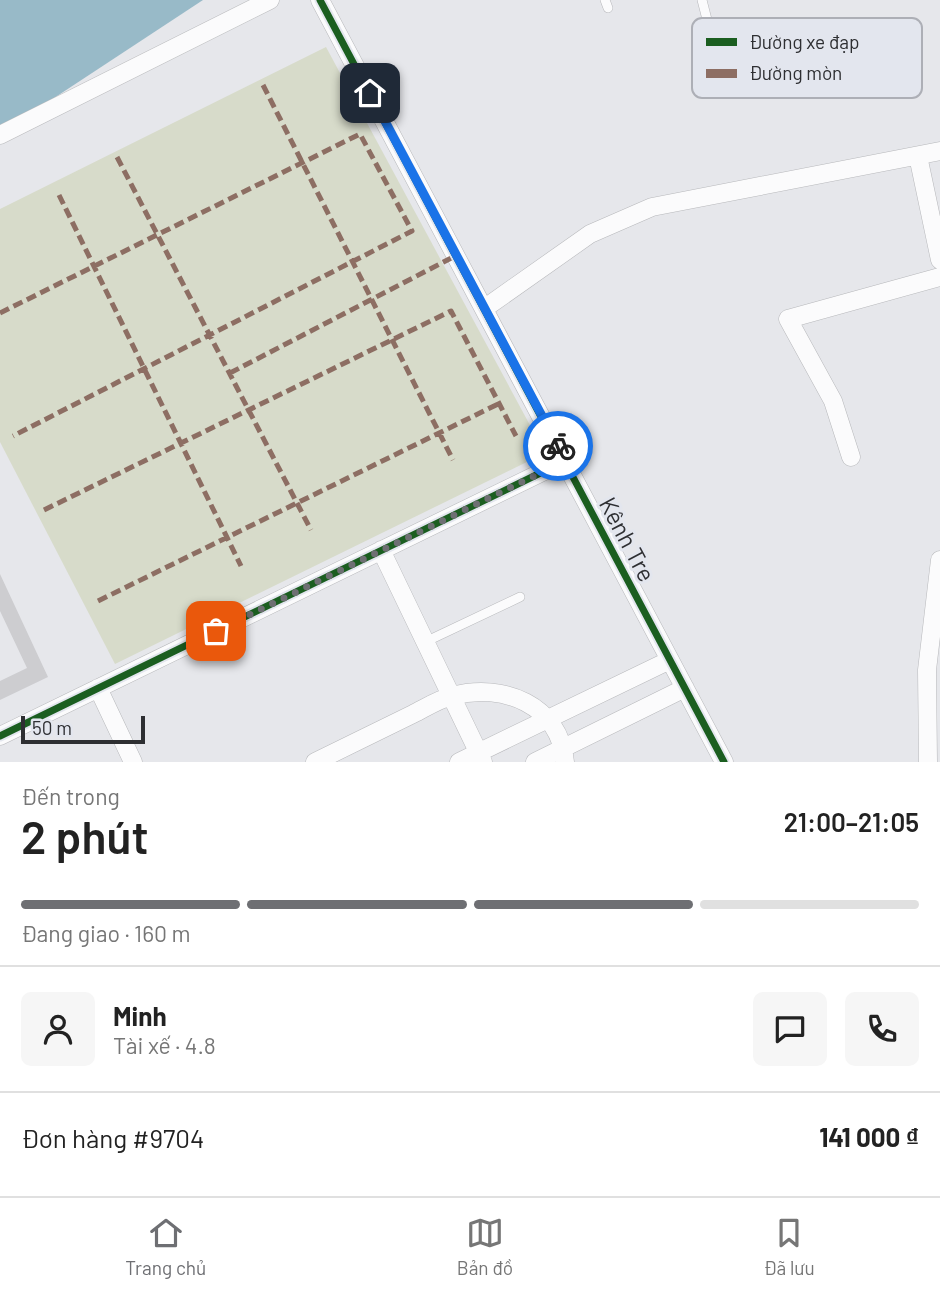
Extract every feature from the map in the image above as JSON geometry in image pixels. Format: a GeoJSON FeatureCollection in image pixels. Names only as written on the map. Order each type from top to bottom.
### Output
{"type":"FeatureCollection","features":[{"type":"Feature","properties":{"kind":"street"},"geometry":{"type":"LineString","coordinates":[[0,135],[270,0]]}},
{"type":"Feature","properties":{"kind":"street","name":"Kênh Tre"},"geometry":{"type":"LineString","coordinates":[[320,0],[723,762]]}},
{"type":"Feature","properties":{"kind":"street"},"geometry":{"type":"LineString","coordinates":[[485,308],[590,234],[652,207],[940,151]]}},
{"type":"Feature","properties":{"kind":"street"},"geometry":{"type":"LineString","coordinates":[[918,156],[940,260]]}},
{"type":"Feature","properties":{"kind":"street"},"geometry":{"type":"LineString","coordinates":[[851,457],[833,401],[788,319],[940,277]]}},
{"type":"Feature","properties":{"kind":"street"},"geometry":{"type":"LineString","coordinates":[[0,736],[565,461]]}},
{"type":"Feature","properties":{"kind":"street"},"geometry":{"type":"LineString","coordinates":[[381,550],[481,757]]}},
{"type":"Feature","properties":{"kind":"street"},"geometry":{"type":"LineString","coordinates":[[928,762],[927,670],[940,560]]}},
{"type":"Feature","properties":{"kind":"street"},"geometry":{"type":"LineString","coordinates":[[460,762],[481,757],[550,718],[670,660]]}},
{"type":"Feature","properties":{"kind":"street"},"geometry":{"type":"LineString","coordinates":[[98,688],[134,762]]}},
{"type":"Feature","properties":{"kind":"street"},"geometry":{"type":"LineString","coordinates":[[535,762],[565,755],[685,688]]}},
{"type":"Feature","properties":{"kind":"street"},"geometry":{"type":"LineString","coordinates":[[315,762],[451,696],[492,691],[530,702],[550,718],[565,755]]}},
{"type":"Feature","properties":{"kind":"lane"},"geometry":{"type":"LineString","coordinates":[[702,0],[707,18]]}},
{"type":"Feature","properties":{"kind":"lane"},"geometry":{"type":"LineString","coordinates":[[425,642],[520,597]]}},
{"type":"Feature","properties":{"kind":"green space"},"geometry":{"type":"Polygon","coordinates":[[[326,47],[545,453],[115,664],[0,442],[0,209],[326,47]]]}},
{"type":"Feature","properties":{"kind":"water"},"geometry":{"type":"Polygon","coordinates":[[[0,0],[203,0],[51,100],[0,127],[0,0]]]}},
{"type":"Feature","properties":{"kind":"building"},"geometry":{"type":"Polygon","coordinates":[[[0,574],[48,677],[0,700],[0,681],[27,668],[0,611],[0,574]]]}},
{"type":"Feature","properties":{"kind":"marked path"},"geometry":{"type":"LineString","coordinates":[[263,85],[453,460]]}},
{"type":"Feature","properties":{"kind":"marked path"},"geometry":{"type":"LineString","coordinates":[[0,313],[360,134],[412,231],[13,436]]}},
{"type":"Feature","properties":{"kind":"marked path"},"geometry":{"type":"LineString","coordinates":[[117,157],[311,530]]}},
{"type":"Feature","properties":{"kind":"marked path"},"geometry":{"type":"LineString","coordinates":[[59,195],[241,566]]}},
{"type":"Feature","properties":{"kind":"marked path"},"geometry":{"type":"LineString","coordinates":[[230,373],[457,255]]}},
{"type":"Feature","properties":{"kind":"marked path"},"geometry":{"type":"LineString","coordinates":[[44,510],[451,311],[516,436]]}},
{"type":"Feature","properties":{"kind":"marked path"},"geometry":{"type":"LineString","coordinates":[[98,601],[498,404]]}},
{"type":"Feature","properties":{"kind":"cycle path"},"geometry":{"type":"LineString","coordinates":[[320,0],[724,762]]}},
{"type":"Feature","properties":{"kind":"cycle path"},"geometry":{"type":"LineString","coordinates":[[0,736],[565,461]]}},
{"type":"Feature","properties":{"kind":"way so far"},"geometry":{"type":"LineString","coordinates":[[216,631],[565,461],[558,446]]}},
{"type":"Feature","properties":{"kind":"route"},"geometry":{"type":"LineString","coordinates":[[370,93],[558,446]]}}]}
